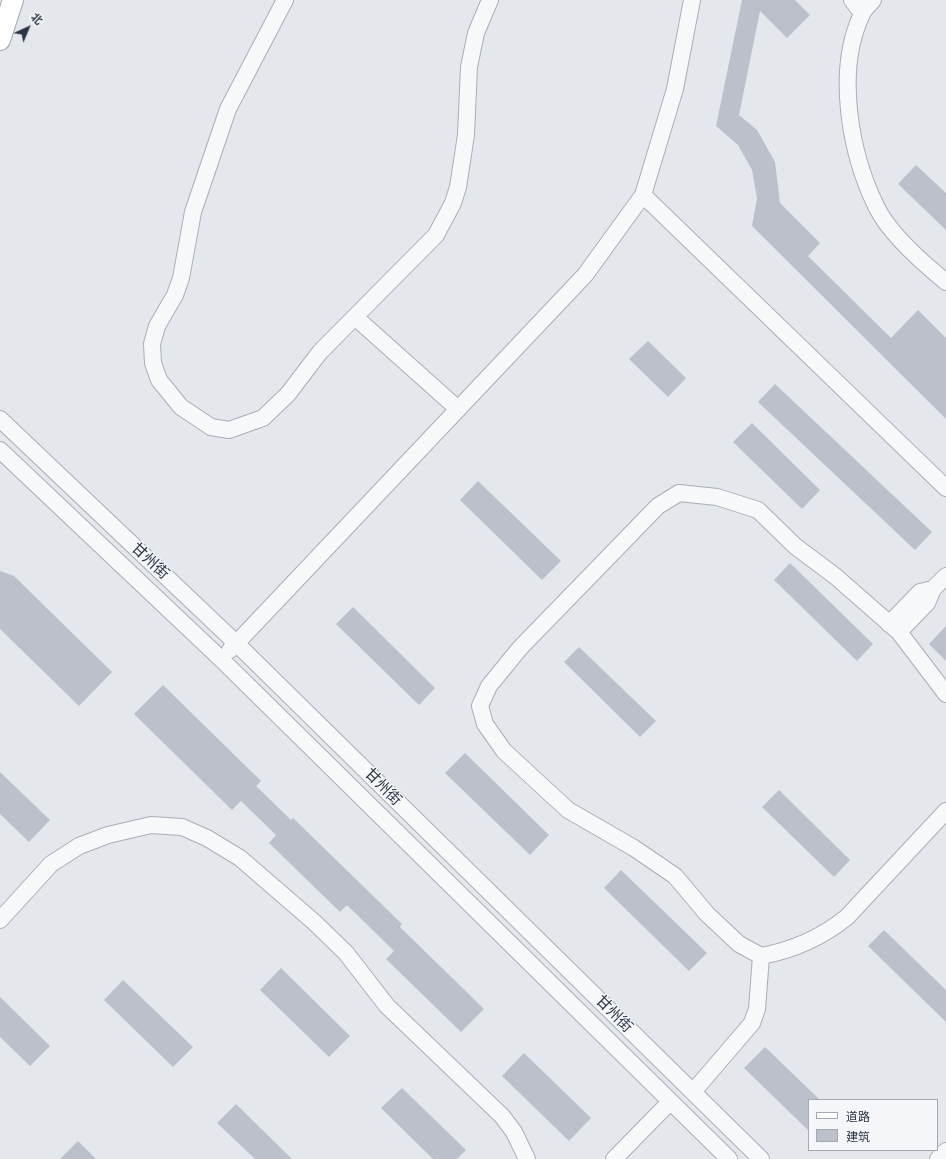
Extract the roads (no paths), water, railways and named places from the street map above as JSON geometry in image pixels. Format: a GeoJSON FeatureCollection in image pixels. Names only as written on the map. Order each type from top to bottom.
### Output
{"type":"FeatureCollection","features":[{"type":"Feature","properties":{"kind":"main road"},"geometry":{"type":"LineString","coordinates":[[0,40],[13,0]]}},
{"type":"Feature","properties":{"kind":"street"},"geometry":{"type":"LineString","coordinates":[[285,0],[228,109],[193,212],[182,278],[175,295],[157,326],[152,344],[153,363],[159,380],[181,407],[211,427],[229,430],[262,418],[288,394],[320,352],[436,235],[453,203],[458,187],[466,135],[469,67],[476,32],[490,0]]}},
{"type":"Feature","properties":{"kind":"street"},"geometry":{"type":"LineString","coordinates":[[221,659],[585,275],[642,195],[675,89],[692,0]]}},
{"type":"Feature","properties":{"kind":"street"},"geometry":{"type":"LineString","coordinates":[[852,0],[862,14]]}},
{"type":"Feature","properties":{"kind":"street"},"geometry":{"type":"LineString","coordinates":[[873,0],[862,14],[850,52],[848,96],[855,149],[876,207],[900,239],[946,282]]}},
{"type":"Feature","properties":{"kind":"street"},"geometry":{"type":"LineString","coordinates":[[642,195],[946,488]]}},
{"type":"Feature","properties":{"kind":"street"},"geometry":{"type":"LineString","coordinates":[[355,317],[458,409]]}},
{"type":"Feature","properties":{"kind":"street","name":"甘州街"},"geometry":{"type":"LineString","coordinates":[[0,419],[236,643],[761,1159]]}},
{"type":"Feature","properties":{"kind":"street","name":"甘州街"},"geometry":{"type":"LineString","coordinates":[[0,450],[221,659],[729,1159]]}},
{"type":"Feature","properties":{"kind":"street"},"geometry":{"type":"LineString","coordinates":[[946,694],[894,628],[834,576],[795,546],[758,510],[717,497],[679,494],[658,506],[520,648],[489,686],[480,706],[485,724],[504,751],[568,810],[634,848],[675,876],[712,919],[739,944],[762,956],[793,949],[815,939],[835,927],[847,917],[946,811]]}},
{"type":"Feature","properties":{"kind":"street"},"geometry":{"type":"LineString","coordinates":[[894,628],[927,603],[933,589],[946,576]]}},
{"type":"Feature","properties":{"kind":"street"},"geometry":{"type":"LineString","coordinates":[[0,920],[51,864],[79,846],[108,835],[151,825],[182,827],[207,838],[240,858],[314,922],[346,953],[387,1006],[502,1116],[514,1132],[527,1159]]}},
{"type":"Feature","properties":{"kind":"street"},"geometry":{"type":"LineString","coordinates":[[693,1092],[752,1023],[757,1009],[762,956]]}},
{"type":"Feature","properties":{"kind":"street"},"geometry":{"type":"LineString","coordinates":[[614,1159],[670,1102]]}},
{"type":"Feature","properties":{"kind":"street"},"geometry":{"type":"LineString","coordinates":[[938,1159],[946,1151]]}}]}
